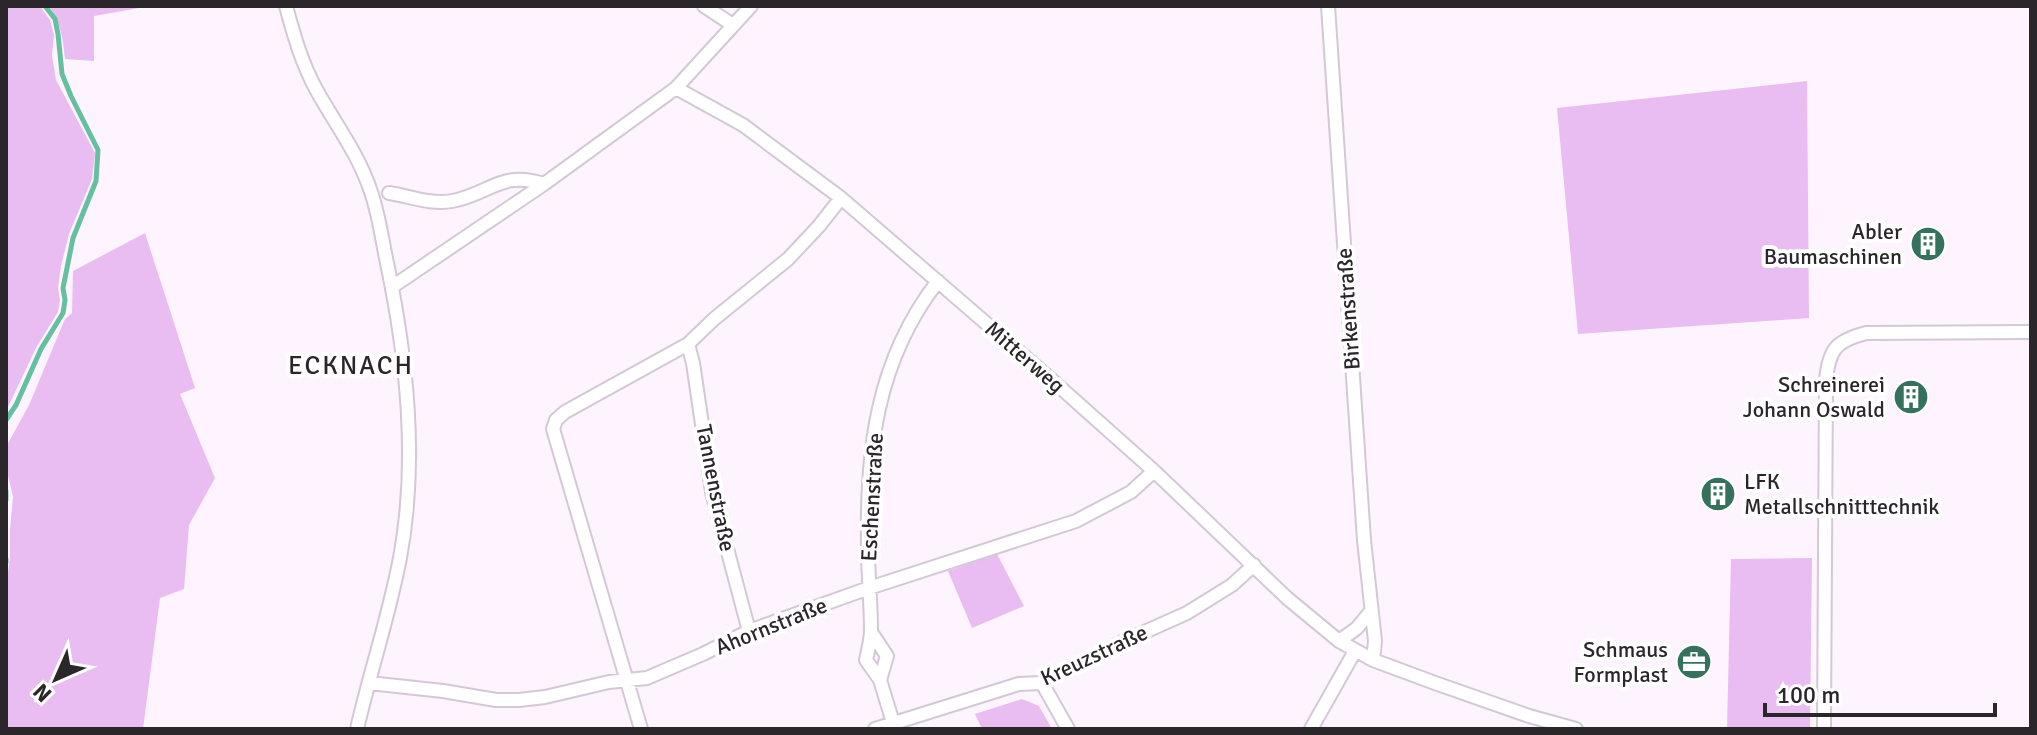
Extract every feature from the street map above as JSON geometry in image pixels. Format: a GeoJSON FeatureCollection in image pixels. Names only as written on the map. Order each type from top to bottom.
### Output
{"type":"FeatureCollection","features":[{"type":"Feature","properties":{"kind":"street"},"geometry":{"type":"LineString","coordinates":[[286,6],[298,50],[316,89],[352,146],[371,193],[392,287],[409,416],[408,501],[401,557],[357,729]]}},
{"type":"Feature","properties":{"kind":"street"},"geometry":{"type":"LineString","coordinates":[[704,6],[733,25]]}},
{"type":"Feature","properties":{"kind":"street"},"geometry":{"type":"LineString","coordinates":[[392,287],[544,184],[676,88],[751,6]]}},
{"type":"Feature","properties":{"kind":"street","name":"Birkenstraße"},"geometry":{"type":"LineString","coordinates":[[1328,6],[1363,525],[1375,641],[1373,660]]}},
{"type":"Feature","properties":{"kind":"street","name":"Mitterweg"},"geometry":{"type":"LineString","coordinates":[[676,88],[743,125],[841,198],[1154,471],[1287,598],[1339,641],[1373,660],[1529,716],[1576,729]]}},
{"type":"Feature","properties":{"kind":"street"},"geometry":{"type":"LineString","coordinates":[[389,193],[438,202],[453,201],[503,180],[525,179],[544,184]]}},
{"type":"Feature","properties":{"kind":"street"},"geometry":{"type":"LineString","coordinates":[[641,729],[553,429],[556,420],[565,412],[688,344],[788,259],[841,198]]}},
{"type":"Feature","properties":{"kind":"street","name":"Eschenstraße"},"geometry":{"type":"LineString","coordinates":[[894,726],[880,680],[866,660],[871,632],[870,463],[874,427],[893,358],[920,304],[938,281]]}},
{"type":"Feature","properties":{"kind":"street"},"geometry":{"type":"LineString","coordinates":[[1824,729],[1828,360],[1847,338],[1866,333],[2031,332]]}},
{"type":"Feature","properties":{"kind":"street","name":"Tannenstraße"},"geometry":{"type":"LineString","coordinates":[[688,344],[712,492],[749,631]]}},
{"type":"Feature","properties":{"kind":"street","name":"Ahornstraße"},"geometry":{"type":"LineString","coordinates":[[369,683],[496,700],[519,700],[609,682],[647,678],[749,631],[869,588],[1076,521],[1131,492],[1154,471]]}},
{"type":"Feature","properties":{"kind":"street","name":"Kreuzstraße"},"geometry":{"type":"LineString","coordinates":[[875,729],[894,726],[1019,684],[1042,683],[1187,613],[1232,585],[1254,565]]}},
{"type":"Feature","properties":{"kind":"street"},"geometry":{"type":"LineString","coordinates":[[1339,641],[1357,628],[1371,611]]}},
{"type":"Feature","properties":{"kind":"street","name":"Eschenstraße"},"geometry":{"type":"LineString","coordinates":[[871,632],[887,656],[880,680]]}},
{"type":"Feature","properties":{"kind":"street"},"geometry":{"type":"LineString","coordinates":[[1311,729],[1355,651]]}},
{"type":"Feature","properties":{"kind":"street"},"geometry":{"type":"LineString","coordinates":[[1042,683],[1068,729]]}},
{"type":"Feature","properties":{"kind":"shaded area"},"geometry":{"type":"Polygon","coordinates":[[[6,6],[40,6],[50,20],[54,35],[52,55],[56,80],[95,153],[92,179],[69,234],[61,266],[58,312],[37,346],[6,411],[6,6]]]}},
{"type":"Feature","properties":{"kind":"shaded area"},"geometry":{"type":"Polygon","coordinates":[[[49,6],[150,6],[94,16],[94,61],[65,59],[61,31],[49,6]]]}},
{"type":"Feature","properties":{"kind":"shaded area"},"geometry":{"type":"Polygon","coordinates":[[[1807,81],[1809,318],[1578,334],[1557,108],[1807,81]]]}},
{"type":"Feature","properties":{"kind":"shaded area"},"geometry":{"type":"Polygon","coordinates":[[[145,233],[195,388],[180,394],[215,478],[189,525],[184,589],[160,598],[143,729],[6,729],[6,589],[13,497],[6,467],[6,447],[29,405],[65,319],[72,313],[73,271],[145,233]]]}},
{"type":"Feature","properties":{"kind":"shaded area"},"geometry":{"type":"Polygon","coordinates":[[[997,554],[1024,606],[972,628],[948,571],[997,554]]]}},
{"type":"Feature","properties":{"kind":"shaded area"},"geometry":{"type":"Polygon","coordinates":[[[1812,558],[1810,729],[1727,729],[1731,559],[1812,558]]]}},
{"type":"Feature","properties":{"kind":"shaded area"},"geometry":{"type":"Polygon","coordinates":[[[1022,699],[1039,706],[1052,729],[982,729],[975,714],[1022,699]]]}},
{"type":"Feature","properties":{"kind":"waterway"},"geometry":{"type":"LineString","coordinates":[[6,420],[41,349],[63,313],[63,288],[73,238],[96,181],[98,150],[62,74],[55,19],[45,6]]}},
{"type":"Feature","properties":{"kind":"waterway"},"geometry":{"type":"LineString","coordinates":[[6,491],[6,500]]}},
{"type":"Feature","properties":{"kind":"place","name":"Abler Baumaschinen"},"geometry":{"type":"Point","coordinates":[1928,244]}},
{"type":"Feature","properties":{"kind":"place","name":"Schreinerei Johann Oswald"},"geometry":{"type":"Point","coordinates":[1911,397]}},
{"type":"Feature","properties":{"kind":"place","name":"LFK Metallschnitttechnik"},"geometry":{"type":"Point","coordinates":[1718,494]}},
{"type":"Feature","properties":{"kind":"place","name":"Schmaus Formplast"},"geometry":{"type":"Point","coordinates":[1694,662]}},
{"type":"Feature","properties":{"kind":"district","name":"ECKNACH"},"geometry":{"type":"Point","coordinates":[351,366]}}]}
